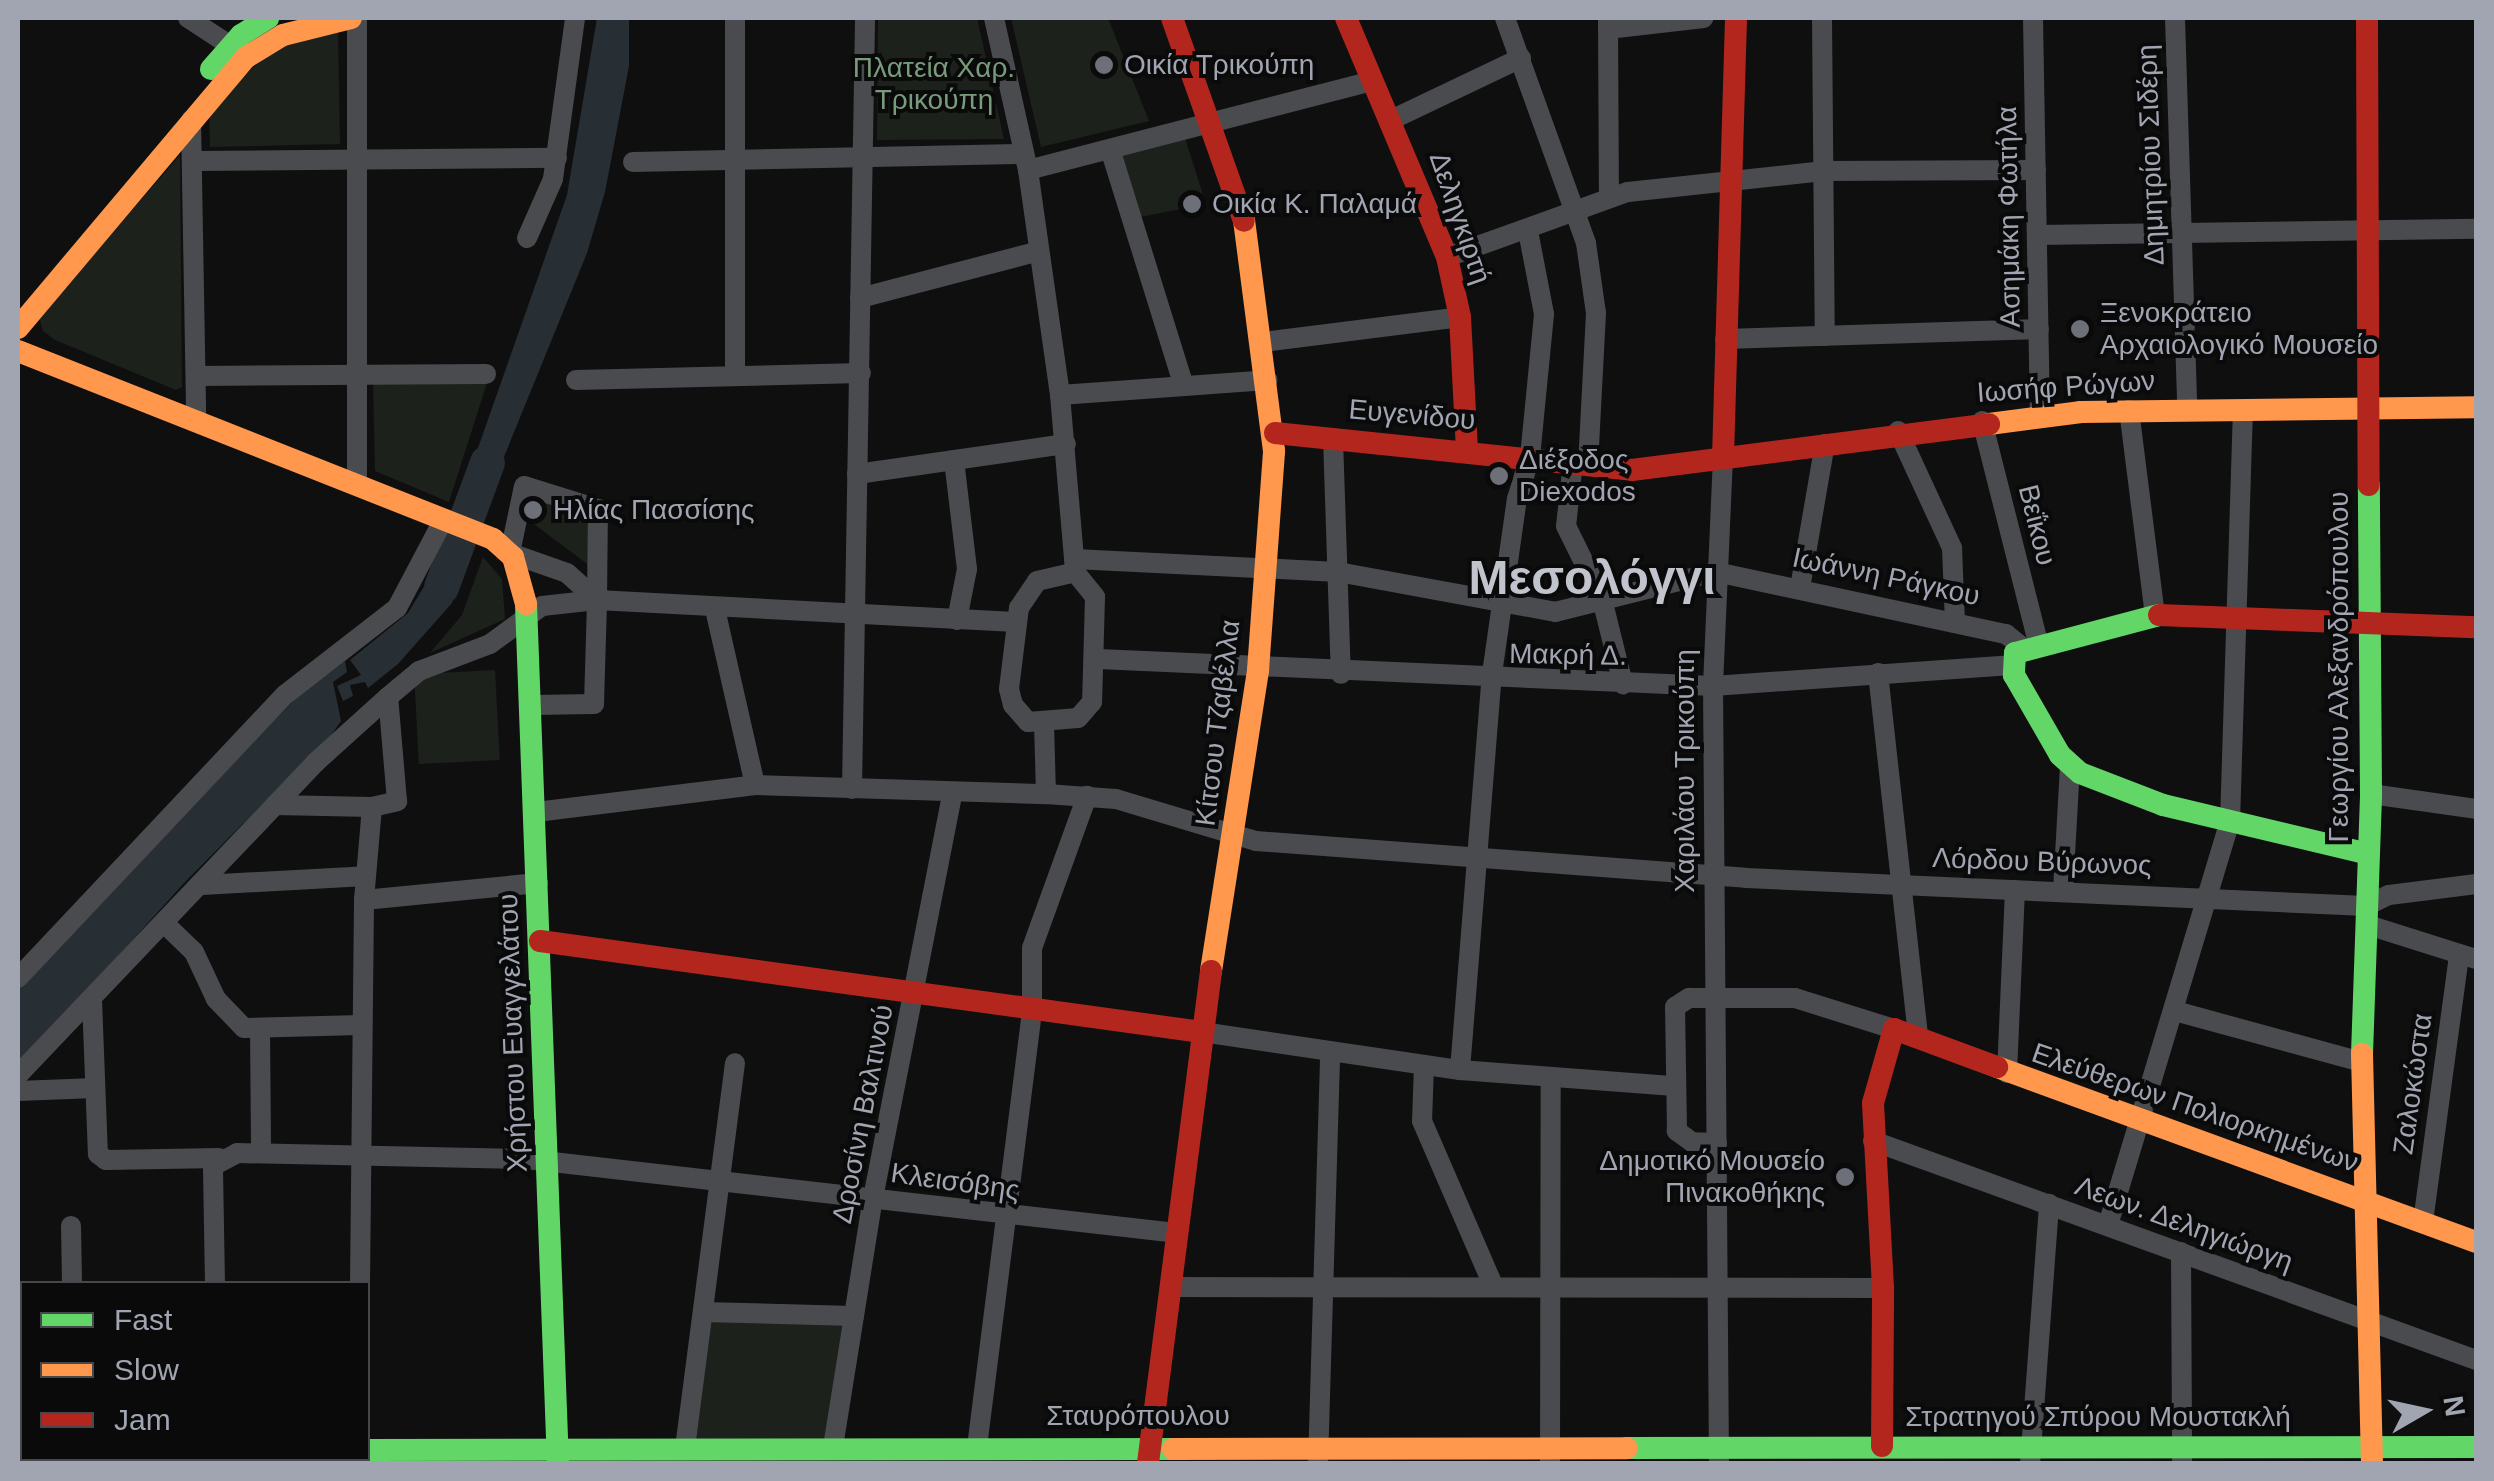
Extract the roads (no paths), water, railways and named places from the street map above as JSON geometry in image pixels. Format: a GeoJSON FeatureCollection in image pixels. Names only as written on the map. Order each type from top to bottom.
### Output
{"type":"FeatureCollection","features":[{"type":"Feature","properties":{"kind":"street"},"geometry":{"type":"LineString","coordinates":[[188,18],[239,51]]}},
{"type":"Feature","properties":{"kind":"street"},"geometry":{"type":"LineString","coordinates":[[18,302],[268,18]]}},
{"type":"Feature","properties":{"kind":"street"},"geometry":{"type":"LineString","coordinates":[[18,328],[191,120],[239,51],[300,28],[354,18],[358,160],[357,483]]}},
{"type":"Feature","properties":{"kind":"street"},"geometry":{"type":"LineString","coordinates":[[528,238],[556,158],[575,18]]}},
{"type":"Feature","properties":{"kind":"street"},"geometry":{"type":"LineString","coordinates":[[734,18],[736,374]]}},
{"type":"Feature","properties":{"kind":"street"},"geometry":{"type":"LineString","coordinates":[[852,790],[865,18]]}},
{"type":"Feature","properties":{"kind":"street"},"geometry":{"type":"LineString","coordinates":[[994,18],[1026,162],[1066,444],[1075,566],[1096,596],[1098,659],[1086,712],[1044,723],[1024,719],[1012,702],[1008,669],[1016,622],[1033,584],[1075,566],[1338,572],[1555,612],[1716,572]]}},
{"type":"Feature","properties":{"kind":"street","name":"Κίτσου Τζαβέλλα"},"geometry":{"type":"LineString","coordinates":[[1149,1455],[1202,1032],[1258,670],[1274,433],[1245,225],[1172,18]]}},
{"type":"Feature","properties":{"kind":"street","name":"Δεληγκιρτή"},"geometry":{"type":"LineString","coordinates":[[1346,18],[1447,257],[1460,317],[1467,450]]}},
{"type":"Feature","properties":{"kind":"street"},"geometry":{"type":"LineString","coordinates":[[1505,18],[1578,210],[1596,313],[1580,464],[1566,526],[1602,598],[1622,684]]}},
{"type":"Feature","properties":{"kind":"street"},"geometry":{"type":"LineString","coordinates":[[1609,198],[1608,24],[1702,18]]}},
{"type":"Feature","properties":{"kind":"street","name":"Χαριλάου Τρικούπη"},"geometry":{"type":"LineString","coordinates":[[1719,1454],[1713,686],[1736,18]]}},
{"type":"Feature","properties":{"kind":"street"},"geometry":{"type":"LineString","coordinates":[[1822,18],[1826,336]]}},
{"type":"Feature","properties":{"kind":"street","name":"Ασημάκη Φωτήλα"},"geometry":{"type":"LineString","coordinates":[[2033,18],[2040,415]]}},
{"type":"Feature","properties":{"kind":"street","name":"Δημητρίου Σιδέρη"},"geometry":{"type":"LineString","coordinates":[[2175,18],[2187,410]]}},
{"type":"Feature","properties":{"kind":"street","name":"Γεωργίου Αλεξανδρόπουλου"},"geometry":{"type":"LineString","coordinates":[[2367,18],[2371,794],[2362,1062],[2372,1322],[2372,1456]]}},
{"type":"Feature","properties":{"kind":"street"},"geometry":{"type":"LineString","coordinates":[[1391,120],[1522,58]]}},
{"type":"Feature","properties":{"kind":"street"},"geometry":{"type":"LineString","coordinates":[[633,162],[1026,162],[1111,152],[1373,81]]}},
{"type":"Feature","properties":{"kind":"street"},"geometry":{"type":"LineString","coordinates":[[191,120],[196,418]]}},
{"type":"Feature","properties":{"kind":"street"},"geometry":{"type":"LineString","coordinates":[[1111,152],[1184,386]]}},
{"type":"Feature","properties":{"kind":"street"},"geometry":{"type":"LineString","coordinates":[[194,161],[556,158]]}},
{"type":"Feature","properties":{"kind":"street"},"geometry":{"type":"LineString","coordinates":[[1447,257],[1528,232],[1609,198],[1731,178],[1824,172],[2036,170]]}},
{"type":"Feature","properties":{"kind":"street"},"geometry":{"type":"LineString","coordinates":[[2037,235],[2181,230],[2476,229]]}},
{"type":"Feature","properties":{"kind":"street"},"geometry":{"type":"LineString","coordinates":[[1460,1070],[1480,853],[1490,680],[1517,499],[1530,457],[1544,314],[1528,232]]}},
{"type":"Feature","properties":{"kind":"street"},"geometry":{"type":"LineString","coordinates":[[860,298],[1039,251]]}},
{"type":"Feature","properties":{"kind":"street"},"geometry":{"type":"LineString","coordinates":[[1262,342],[1460,317]]}},
{"type":"Feature","properties":{"kind":"street"},"geometry":{"type":"LineString","coordinates":[[1726,339],[2039,329]]}},
{"type":"Feature","properties":{"kind":"street"},"geometry":{"type":"LineString","coordinates":[[18,351],[444,519],[568,574],[597,600]]}},
{"type":"Feature","properties":{"kind":"street"},"geometry":{"type":"LineString","coordinates":[[576,380],[861,373]]}},
{"type":"Feature","properties":{"kind":"street"},"geometry":{"type":"LineString","coordinates":[[196,376],[486,374]]}},
{"type":"Feature","properties":{"kind":"street"},"geometry":{"type":"LineString","coordinates":[[1060,396],[1267,380]]}},
{"type":"Feature","properties":{"kind":"street","name":"Ιωσήφ Ρώγων"},"geometry":{"type":"LineString","coordinates":[[1722,458],[1898,431],[2040,415],[2129,410],[2476,406]]}},
{"type":"Feature","properties":{"kind":"street"},"geometry":{"type":"LineString","coordinates":[[2129,410],[2155,615]]}},
{"type":"Feature","properties":{"kind":"street"},"geometry":{"type":"LineString","coordinates":[[2108,1226],[2145,1119],[2230,822],[2242,410]]}},
{"type":"Feature","properties":{"kind":"street","name":"Βεΐκου"},"geometry":{"type":"LineString","coordinates":[[1982,422],[2024,651]]}},
{"type":"Feature","properties":{"kind":"street"},"geometry":{"type":"LineString","coordinates":[[1898,431],[1952,548],[1956,622]]}},
{"type":"Feature","properties":{"kind":"street","name":"Ευγενίδου"},"geometry":{"type":"LineString","coordinates":[[1274,433],[1647,469],[1722,458]]}},
{"type":"Feature","properties":{"kind":"street"},"geometry":{"type":"LineString","coordinates":[[1333,438],[1342,674]]}},
{"type":"Feature","properties":{"kind":"street"},"geometry":{"type":"LineString","coordinates":[[856,474],[1066,444]]}},
{"type":"Feature","properties":{"kind":"street"},"geometry":{"type":"LineString","coordinates":[[1800,588],[1825,444]]}},
{"type":"Feature","properties":{"kind":"street"},"geometry":{"type":"LineString","coordinates":[[954,460],[967,569],[956,620]]}},
{"type":"Feature","properties":{"kind":"street"},"geometry":{"type":"LineString","coordinates":[[502,546],[524,486],[598,509],[594,704],[533,705]]}},
{"type":"Feature","properties":{"kind":"street"},"geometry":{"type":"LineString","coordinates":[[18,978],[286,694],[397,608],[444,519]]}},
{"type":"Feature","properties":{"kind":"street","name":"Χρήστου Ευαγγελάτου"},"geometry":{"type":"LineString","coordinates":[[502,546],[529,614],[558,1456]]}},
{"type":"Feature","properties":{"kind":"street","name":"Ιωάννη Ράγκου"},"geometry":{"type":"LineString","coordinates":[[1716,572],[2006,634],[2024,651]]}},
{"type":"Feature","properties":{"kind":"street"},"geometry":{"type":"LineString","coordinates":[[18,1075],[275,805],[388,697],[419,671],[490,644],[529,614],[555,602],[597,600],[1016,622]]}},
{"type":"Feature","properties":{"kind":"street"},"geometry":{"type":"LineString","coordinates":[[715,608],[755,785]]}},
{"type":"Feature","properties":{"kind":"street"},"geometry":{"type":"LineString","coordinates":[[2368,854],[2163,805],[2070,766],[2037,720],[2024,651],[2155,615],[2236,614],[2476,627]]}},
{"type":"Feature","properties":{"kind":"street","name":"Μακρή Δ."},"geometry":{"type":"LineString","coordinates":[[1098,659],[1342,674],[1713,686],[1878,673],[2024,651]]}},
{"type":"Feature","properties":{"kind":"street"},"geometry":{"type":"LineString","coordinates":[[1878,673],[1918,1037]]}},
{"type":"Feature","properties":{"kind":"street"},"geometry":{"type":"LineString","coordinates":[[275,805],[372,807],[397,802],[388,697]]}},
{"type":"Feature","properties":{"kind":"street"},"geometry":{"type":"LineString","coordinates":[[1044,723],[1046,794]]}},
{"type":"Feature","properties":{"kind":"street"},"geometry":{"type":"LineString","coordinates":[[2064,891],[2070,766]]}},
{"type":"Feature","properties":{"kind":"street","name":"Λόρδου Βύρωνος"},"geometry":{"type":"LineString","coordinates":[[536,812],[755,785],[1086,796],[1234,837],[1480,853],[1716,876],[1901,886],[2208,894],[2367,916]]}},
{"type":"Feature","properties":{"kind":"street","name":"Δροσίνη Βαλτινού"},"geometry":{"type":"LineString","coordinates":[[833,1446],[873,1198],[952,794]]}},
{"type":"Feature","properties":{"kind":"street"},"geometry":{"type":"LineString","coordinates":[[2371,794],[2476,808]]}},
{"type":"Feature","properties":{"kind":"street"},"geometry":{"type":"LineString","coordinates":[[977,1447],[1032,1009],[1032,948],[1086,796]]}},
{"type":"Feature","properties":{"kind":"street"},"geometry":{"type":"LineString","coordinates":[[360,1281],[364,900],[372,807]]}},
{"type":"Feature","properties":{"kind":"street"},"geometry":{"type":"LineString","coordinates":[[202,885],[366,876]]}},
{"type":"Feature","properties":{"kind":"street"},"geometry":{"type":"LineString","coordinates":[[364,900],[538,883]]}},
{"type":"Feature","properties":{"kind":"street"},"geometry":{"type":"LineString","coordinates":[[2468,956],[2367,916],[2389,894],[2476,884]]}},
{"type":"Feature","properties":{"kind":"street"},"geometry":{"type":"LineString","coordinates":[[2007,1073],[2015,890]]}},
{"type":"Feature","properties":{"kind":"street"},"geometry":{"type":"LineString","coordinates":[[165,924],[194,952],[230,1019],[260,1030],[362,1025]]}},
{"type":"Feature","properties":{"kind":"street"},"geometry":{"type":"LineString","coordinates":[[540,941],[1460,1070],[1674,1086]]}},
{"type":"Feature","properties":{"kind":"street","name":"Ζαλοκώστα"},"geometry":{"type":"LineString","coordinates":[[2423,1222],[2468,956]]}},
{"type":"Feature","properties":{"kind":"street"},"geometry":{"type":"LineString","coordinates":[[1717,1143],[1692,1142],[1678,1131],[1674,1086],[1676,1007],[1690,998],[1795,998],[1894,1030],[1874,1103],[1883,1288],[1882,1455]]}},
{"type":"Feature","properties":{"kind":"street"},"geometry":{"type":"LineString","coordinates":[[18,1091],[95,1088],[92,1000]]}},
{"type":"Feature","properties":{"kind":"street"},"geometry":{"type":"LineString","coordinates":[[2175,1011],[2362,1062]]}},
{"type":"Feature","properties":{"kind":"street"},"geometry":{"type":"LineString","coordinates":[[260,1030],[260,1152]]}},
{"type":"Feature","properties":{"kind":"street","name":"Ελεύθερων Πολιορκημένων"},"geometry":{"type":"LineString","coordinates":[[1894,1030],[2476,1242]]}},
{"type":"Feature","properties":{"kind":"street"},"geometry":{"type":"LineString","coordinates":[[1318,1455],[1330,1053]]}},
{"type":"Feature","properties":{"kind":"street"},"geometry":{"type":"LineString","coordinates":[[685,1448],[735,1063]]}},
{"type":"Feature","properties":{"kind":"street"},"geometry":{"type":"LineString","coordinates":[[1424,1065],[1422,1121],[1494,1285]]}},
{"type":"Feature","properties":{"kind":"street"},"geometry":{"type":"LineString","coordinates":[[1550,1454],[1551,1078]]}},
{"type":"Feature","properties":{"kind":"street","name":"Κλεισόβης"},"geometry":{"type":"LineString","coordinates":[[95,1088],[98,1154],[106,1160],[219,1158],[260,1152],[547,1160],[720,1178],[1006,1218],[1176,1233]]}},
{"type":"Feature","properties":{"kind":"street","name":"Λεων. Δεληγιώργη"},"geometry":{"type":"LineString","coordinates":[[1873,1141],[2476,1360]]}},
{"type":"Feature","properties":{"kind":"street"},"geometry":{"type":"LineString","coordinates":[[214,1281],[212,1177],[219,1158]]}},
{"type":"Feature","properties":{"kind":"street"},"geometry":{"type":"LineString","coordinates":[[2031,1456],[2049,1204]]}},
{"type":"Feature","properties":{"kind":"street"},"geometry":{"type":"LineString","coordinates":[[71,1226],[72,1281]]}},
{"type":"Feature","properties":{"kind":"street"},"geometry":{"type":"LineString","coordinates":[[2180,1252],[2182,1455]]}},
{"type":"Feature","properties":{"kind":"street"},"geometry":{"type":"LineString","coordinates":[[1170,1286],[1717,1284],[1883,1288]]}},
{"type":"Feature","properties":{"kind":"street"},"geometry":{"type":"LineString","coordinates":[[702,1312],[854,1316]]}},
{"type":"Feature","properties":{"kind":"street","name":"Σταυρόπουλου"},"geometry":{"type":"LineString","coordinates":[[370,1450],[558,1456],[685,1448],[833,1446],[977,1447],[1122,1455],[1719,1454]]}},
{"type":"Feature","properties":{"kind":"street","name":"Στρατηγού Σπύρου Μουστακλή"},"geometry":{"type":"LineString","coordinates":[[1719,1454],[2372,1456],[2438,1455],[2476,1447]]}},
{"type":"Feature","properties":{"kind":"waterway"},"geometry":{"type":"LineString","coordinates":[[441,587],[487,462]]}},
{"type":"Feature","properties":{"kind":"place","name":"Οικία Τρικούπη"},"geometry":{"type":"Point","coordinates":[1104,65]}},
{"type":"Feature","properties":{"kind":"place","name":"Οικία Κ. Παλαμά"},"geometry":{"type":"Point","coordinates":[1192,204]}},
{"type":"Feature","properties":{"kind":"place","name":"Ξενοκράτειο Αρχαιολογικό Μουσείο"},"geometry":{"type":"Point","coordinates":[2080,329]}},
{"type":"Feature","properties":{"kind":"place","name":"Διέξοδος Diexodos"},"geometry":{"type":"Point","coordinates":[1499,476]}},
{"type":"Feature","properties":{"kind":"place","name":"Ηλίας Πασσίσης"},"geometry":{"type":"Point","coordinates":[533,510]}},
{"type":"Feature","properties":{"kind":"place","name":"Δημοτικό Μουσείο Πινακοθήκης"},"geometry":{"type":"Point","coordinates":[1845,1177]}},
{"type":"Feature","properties":{"kind":"district","name":"Μεσολόγγι"},"geometry":{"type":"Point","coordinates":[1592,578]}},
{"type":"Feature","properties":{"kind":"park label","name":"Πλατεία Χαρ. Τρικούπη"},"geometry":{"type":"Point","coordinates":[934,84]}}]}
